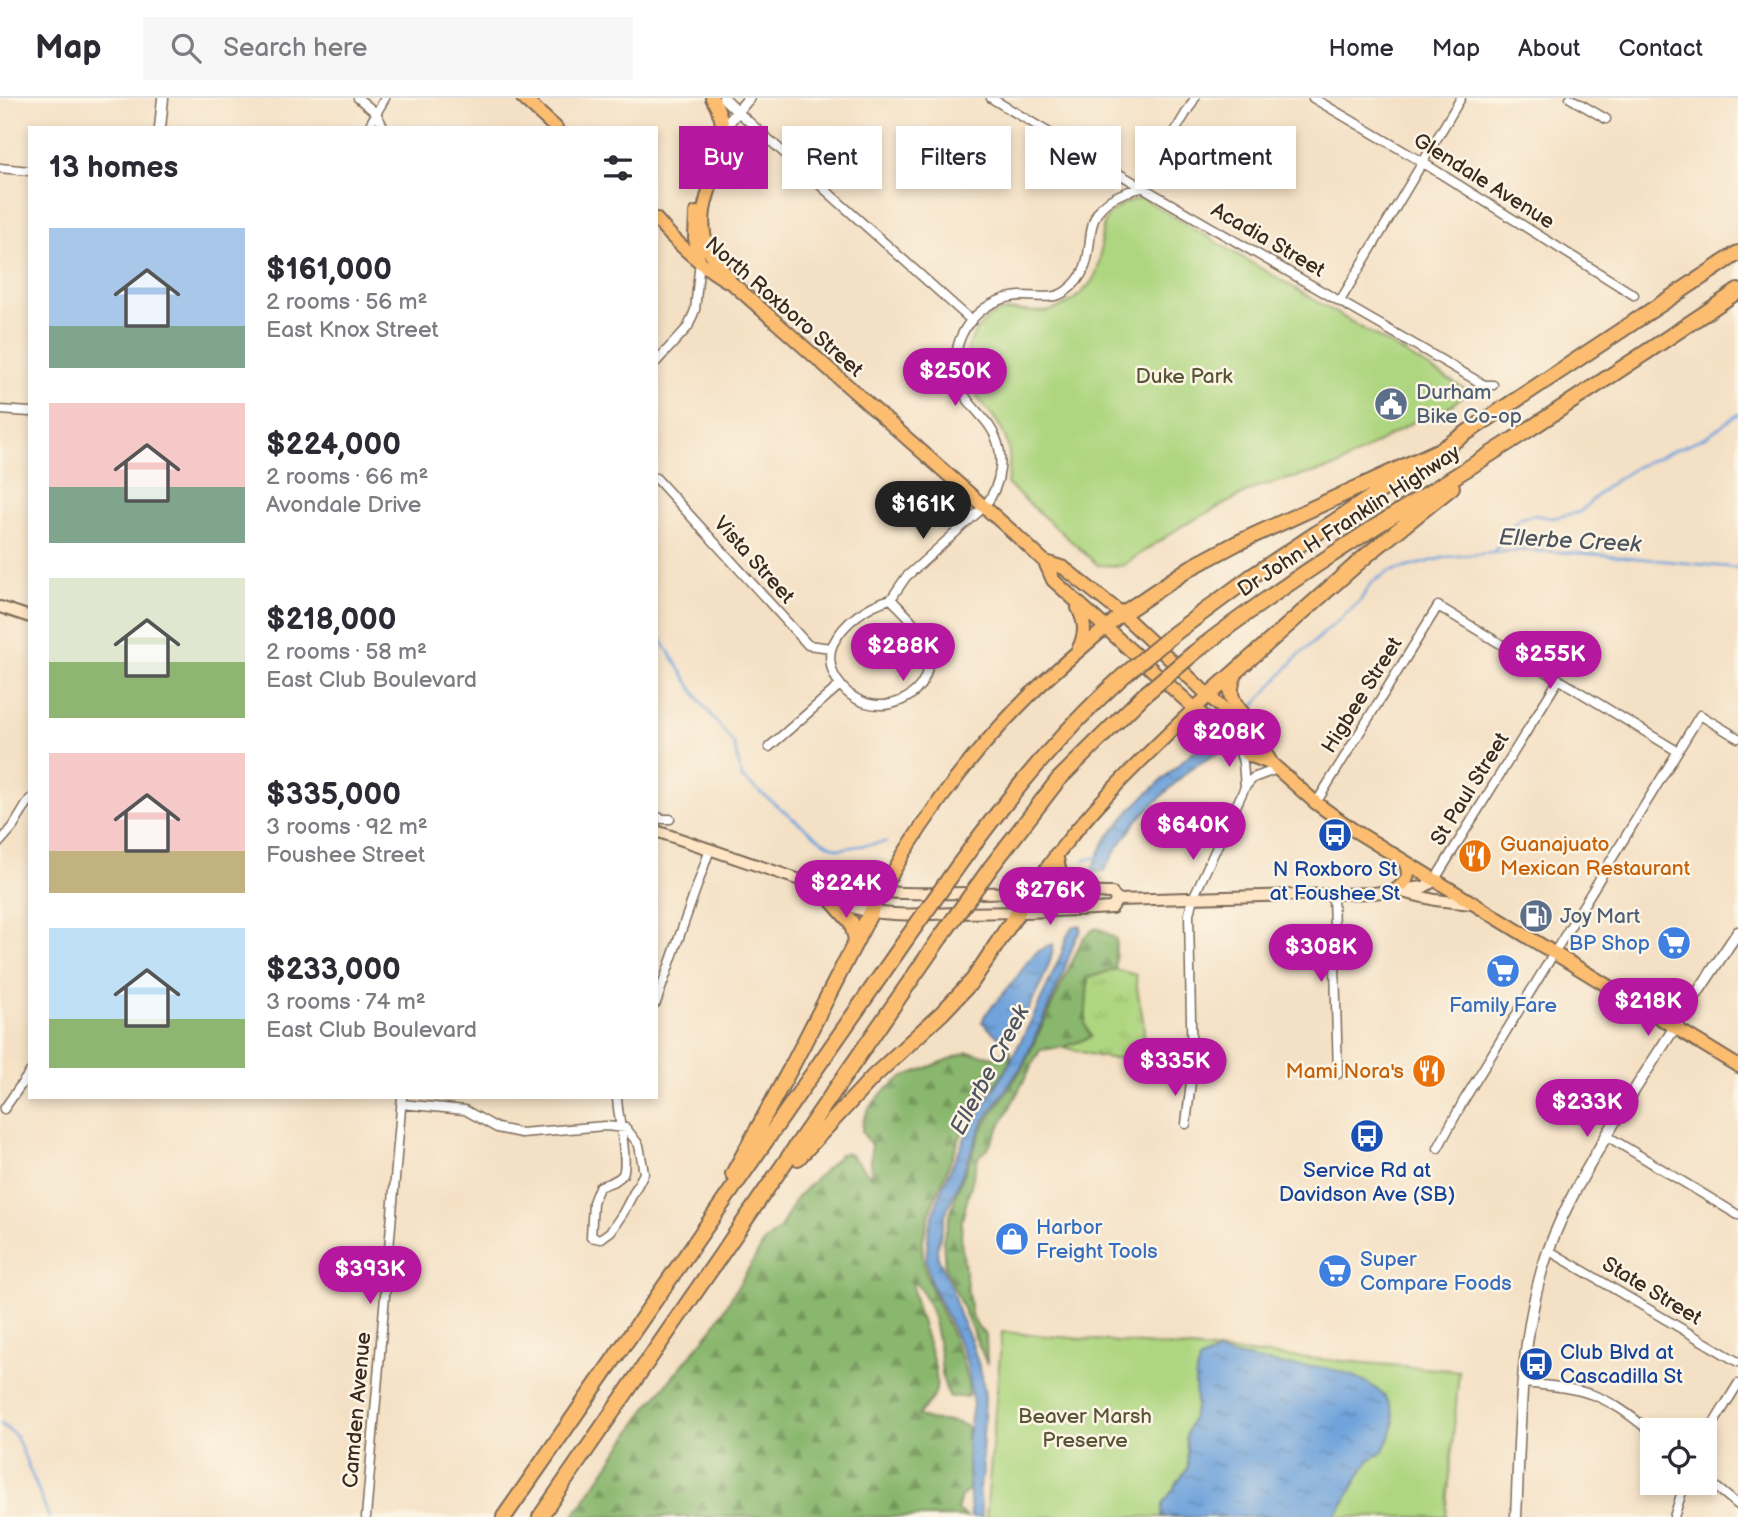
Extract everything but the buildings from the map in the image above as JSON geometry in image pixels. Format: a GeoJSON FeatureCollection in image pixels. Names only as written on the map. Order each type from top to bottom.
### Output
{"type":"FeatureCollection","features":[{"type":"Feature","properties":{"kind":"highway"},"geometry":{"type":"LineString","coordinates":[[1122,614],[1190,568],[1237,542],[1442,449],[1738,253]]}},
{"type":"Feature","properties":{"kind":"highway","name":"Dr John H Franklin Highway"},"geometry":{"type":"LineString","coordinates":[[758,1203],[991,867],[1058,780],[1144,695],[1195,652],[1272,596],[1738,291]]}},
{"type":"Feature","properties":{"kind":"highway"},"geometry":{"type":"LineString","coordinates":[[1209,695],[1367,555],[1507,443]]}},
{"type":"Feature","properties":{"kind":"highway","name":"Dr John H Franklin Highway"},"geometry":{"type":"LineString","coordinates":[[703,1231],[958,866],[1029,772],[1066,731],[1122,677],[1175,633],[1252,576],[1442,449]]}},
{"type":"Feature","properties":{"kind":"highway"},"geometry":{"type":"LineString","coordinates":[[1235,674],[1230,692],[1244,716],[1240,725]]}},
{"type":"Feature","properties":{"kind":"highway"},"geometry":{"type":"LineString","coordinates":[[830,898],[851,922],[856,939]]}},
{"type":"Feature","properties":{"kind":"highway"},"geometry":{"type":"LineString","coordinates":[[504,1517],[703,1231],[871,912]]}},
{"type":"Feature","properties":{"kind":"highway"},"geometry":{"type":"LineString","coordinates":[[540,1517],[758,1203],[841,1110],[973,980],[1018,912]]}},
{"type":"Feature","properties":{"kind":"main road"},"geometry":{"type":"LineString","coordinates":[[523,98],[554,126]]}},
{"type":"Feature","properties":{"kind":"main road"},"geometry":{"type":"LineString","coordinates":[[712,98],[723,126]]}},
{"type":"Feature","properties":{"kind":"main road"},"geometry":{"type":"LineString","coordinates":[[699,260],[695,248],[699,228],[698,201],[702,189]]}},
{"type":"Feature","properties":{"kind":"main road","name":"North Roxboro Street"},"geometry":{"type":"LineString","coordinates":[[658,218],[681,230],[699,228]]}},
{"type":"Feature","properties":{"kind":"main road","name":"North Roxboro Street"},"geometry":{"type":"LineString","coordinates":[[658,219],[699,260],[733,284],[1045,562],[1053,580],[1195,709],[1249,755],[1275,767]]}},
{"type":"Feature","properties":{"kind":"main road"},"geometry":{"type":"LineString","coordinates":[[699,228],[708,247],[733,284]]}},
{"type":"Feature","properties":{"kind":"main road","name":"North Roxboro Street"},"geometry":{"type":"LineString","coordinates":[[1045,562],[1064,568],[1122,614],[1260,744],[1275,767],[1344,824],[1738,1066]]}},
{"type":"Feature","properties":{"kind":"main road"},"geometry":{"type":"LineString","coordinates":[[1075,601],[1085,626],[1076,653]]}},
{"type":"Feature","properties":{"kind":"main road"},"geometry":{"type":"LineString","coordinates":[[0,607],[28,616]]}},
{"type":"Feature","properties":{"kind":"main road"},"geometry":{"type":"LineString","coordinates":[[871,912],[882,890],[966,766],[1030,694],[1122,614]]}},
{"type":"Feature","properties":{"kind":"main road"},"geometry":{"type":"LineString","coordinates":[[1018,912],[1056,854],[1112,788],[1209,695]]}},
{"type":"Feature","properties":{"kind":"main road"},"geometry":{"type":"LineString","coordinates":[[658,832],[800,880],[824,881],[898,893],[1112,893],[1117,900]]}},
{"type":"Feature","properties":{"kind":"main road"},"geometry":{"type":"LineString","coordinates":[[1056,854],[1060,873],[1080,892]]}},
{"type":"Feature","properties":{"kind":"main road"},"geometry":{"type":"LineString","coordinates":[[1396,890],[1405,882],[1409,872],[1406,864]]}},
{"type":"Feature","properties":{"kind":"main road"},"geometry":{"type":"LineString","coordinates":[[800,880],[817,893],[830,898],[871,912],[896,914],[1112,908],[1117,900]]}},
{"type":"Feature","properties":{"kind":"main road"},"geometry":{"type":"LineString","coordinates":[[1117,900],[1333,894],[1424,887],[1434,881]]}},
{"type":"Feature","properties":{"kind":"main road"},"geometry":{"type":"LineString","coordinates":[[1396,890],[1435,900],[1472,904]]}},
{"type":"Feature","properties":{"kind":"street"},"geometry":{"type":"LineString","coordinates":[[160,126],[163,98]]}},
{"type":"Feature","properties":{"kind":"street"},"geometry":{"type":"LineString","coordinates":[[358,98],[376,113],[382,126]]}},
{"type":"Feature","properties":{"kind":"street"},"geometry":{"type":"LineString","coordinates":[[369,126],[385,98]]}},
{"type":"Feature","properties":{"kind":"street"},"geometry":{"type":"LineString","coordinates":[[724,98],[972,321]]}},
{"type":"Feature","properties":{"kind":"street"},"geometry":{"type":"LineString","coordinates":[[726,126],[749,98]]}},
{"type":"Feature","properties":{"kind":"street","name":"Acadia Street"},"geometry":{"type":"LineString","coordinates":[[990,98],[1135,184]]}},
{"type":"Feature","properties":{"kind":"street"},"geometry":{"type":"LineString","coordinates":[[1178,126],[1195,98]]}},
{"type":"Feature","properties":{"kind":"street","name":"Glendale Avenue"},"geometry":{"type":"LineString","coordinates":[[1313,98],[1422,162],[1634,295]]}},
{"type":"Feature","properties":{"kind":"street"},"geometry":{"type":"LineString","coordinates":[[1339,301],[1461,98]]}},
{"type":"Feature","properties":{"kind":"street"},"geometry":{"type":"LineString","coordinates":[[1570,98],[1606,119]]}},
{"type":"Feature","properties":{"kind":"street"},"geometry":{"type":"LineString","coordinates":[[0,168],[28,171]]}},
{"type":"Feature","properties":{"kind":"street"},"geometry":{"type":"LineString","coordinates":[[891,598],[912,622],[926,644],[928,659],[919,687],[902,701],[875,705],[855,699],[840,685],[831,668],[831,648],[838,635],[873,604],[891,598],[915,568],[984,507],[994,492],[1000,462],[998,444],[993,432],[958,383],[956,361],[961,337],[981,311],[1003,299],[1020,296],[1048,298],[1070,288],[1080,278],[1086,265],[1090,231],[1097,214],[1114,196],[1138,189]]}},
{"type":"Feature","properties":{"kind":"street","name":"Acadia Street"},"geometry":{"type":"LineString","coordinates":[[1143,189],[1479,382],[1493,385]]}},
{"type":"Feature","properties":{"kind":"street"},"geometry":{"type":"LineString","coordinates":[[658,360],[688,327],[695,310],[699,260],[708,247]]}},
{"type":"Feature","properties":{"kind":"street"},"geometry":{"type":"LineString","coordinates":[[0,410],[28,412]]}},
{"type":"Feature","properties":{"kind":"street","name":"Vista Street"},"geometry":{"type":"LineString","coordinates":[[658,483],[808,645],[831,648]]}},
{"type":"Feature","properties":{"kind":"street","name":"Higbee Street"},"geometry":{"type":"LineString","coordinates":[[1316,803],[1438,606],[1559,679]]}},
{"type":"Feature","properties":{"kind":"street"},"geometry":{"type":"LineString","coordinates":[[1559,679],[1677,751]]}},
{"type":"Feature","properties":{"kind":"street","name":"St Paul Street"},"geometry":{"type":"LineString","coordinates":[[1434,881],[1559,679]]}},
{"type":"Feature","properties":{"kind":"street"},"geometry":{"type":"LineString","coordinates":[[769,747],[840,685]]}},
{"type":"Feature","properties":{"kind":"street"},"geometry":{"type":"LineString","coordinates":[[1438,1148],[1464,1100],[1700,715],[1738,738]]}},
{"type":"Feature","properties":{"kind":"street"},"geometry":{"type":"LineString","coordinates":[[1238,746],[1245,787]]}},
{"type":"Feature","properties":{"kind":"street"},"geometry":{"type":"LineString","coordinates":[[1186,1124],[1192,1073],[1189,914],[1193,898],[1245,787],[1253,778],[1275,767]]}},
{"type":"Feature","properties":{"kind":"street"},"geometry":{"type":"LineString","coordinates":[[0,842],[28,802]]}},
{"type":"Feature","properties":{"kind":"street"},"geometry":{"type":"LineString","coordinates":[[658,817],[670,819]]}},
{"type":"Feature","properties":{"kind":"street"},"geometry":{"type":"LineString","coordinates":[[658,997],[710,849]]}},
{"type":"Feature","properties":{"kind":"street"},"geometry":{"type":"LineString","coordinates":[[1333,894],[1338,1073]]}},
{"type":"Feature","properties":{"kind":"street"},"geometry":{"type":"LineString","coordinates":[[1516,1517],[1523,1383],[1534,1302],[1548,1250],[1567,1204],[1607,1136],[1674,1027],[1738,932]]}},
{"type":"Feature","properties":{"kind":"street"},"geometry":{"type":"LineString","coordinates":[[5,1109],[28,1075]]}},
{"type":"Feature","properties":{"kind":"street"},"geometry":{"type":"LineString","coordinates":[[402,1101],[465,1110],[497,1128],[521,1133],[605,1126],[621,1126],[629,1130],[639,1145],[645,1173],[638,1190],[611,1231],[600,1238],[591,1237],[593,1202],[599,1188],[615,1181],[622,1174],[624,1163],[621,1126],[617,1099]]}},
{"type":"Feature","properties":{"kind":"street","name":"Camden Avenue"},"geometry":{"type":"LineString","coordinates":[[366,1517],[402,1101]]}},
{"type":"Feature","properties":{"kind":"street"},"geometry":{"type":"LineString","coordinates":[[1607,1136],[1738,1215]]}},
{"type":"Feature","properties":{"kind":"street","name":"State Street"},"geometry":{"type":"LineString","coordinates":[[1548,1250],[1738,1362]]}},
{"type":"Feature","properties":{"kind":"street"},"geometry":{"type":"LineString","coordinates":[[1523,1383],[1567,1387],[1602,1398],[1640,1423]]}},
{"type":"Feature","properties":{"kind":"street"},"geometry":{"type":"LineString","coordinates":[[1717,1418],[1738,1384]]}},
{"type":"Feature","properties":{"kind":"street"},"geometry":{"type":"LineString","coordinates":[[1717,1488],[1738,1505]]}},
{"type":"Feature","properties":{"kind":"street"},"geometry":{"type":"LineString","coordinates":[[1674,1517],[1681,1495]]}},
{"type":"Feature","properties":{"kind":"green space","name":"Duke Park"},"geometry":{"type":"Polygon","coordinates":[[[1142,198],[1468,391],[1450,407],[1420,418],[1336,467],[1257,487],[1182,526],[1122,566],[1098,565],[1007,484],[1010,463],[1008,445],[1001,427],[972,388],[966,365],[967,353],[976,331],[994,315],[1006,311],[1049,311],[1080,294],[1097,272],[1104,224],[1110,214],[1122,205],[1142,198]]]}},
{"type":"Feature","properties":{"kind":"green space"},"geometry":{"type":"Polygon","coordinates":[[[1095,928],[1116,939],[1115,969],[1088,978],[1085,1024],[1091,1037],[1064,1047],[1040,1050],[988,1149],[978,1158],[962,1220],[961,1241],[971,1314],[978,1328],[986,1335],[987,1364],[945,1267],[943,1240],[957,1191],[982,1129],[1023,1067],[1083,938],[1095,928]]]}},
{"type":"Feature","properties":{"kind":"green space"},"geometry":{"type":"Polygon","coordinates":[[[1115,969],[1136,975],[1144,1033],[1141,1051],[1122,1058],[1113,1058],[1064,1047],[1090,1037],[1085,1024],[1088,978],[1115,969]]]}},
{"type":"Feature","properties":{"kind":"green space"},"geometry":{"type":"Polygon","coordinates":[[[1010,1049],[1011,1056],[1005,1071],[979,1103],[961,1136],[933,1205],[923,1241],[926,1273],[962,1359],[968,1386],[967,1397],[950,1397],[947,1392],[933,1317],[925,1297],[913,1281],[917,1307],[937,1382],[934,1396],[918,1415],[967,1427],[967,1444],[972,1456],[969,1490],[961,1497],[957,1510],[967,1517],[573,1517],[647,1408],[713,1328],[765,1241],[779,1230],[797,1197],[840,1155],[846,1153],[871,1177],[871,1145],[862,1132],[863,1122],[869,1108],[883,1092],[903,1077],[968,1052],[995,1057],[1010,1049]]]}},
{"type":"Feature","properties":{"kind":"green space","name":"Beaver Marsh Preserve"},"geometry":{"type":"Polygon","coordinates":[[[1002,1332],[1459,1371],[1446,1517],[986,1517],[1002,1332]]]}},
{"type":"Feature","properties":{"kind":"water"},"geometry":{"type":"Polygon","coordinates":[[[1211,744],[1218,753],[1190,769],[1138,819],[1104,871],[1091,873],[1105,840],[1134,806],[1192,752],[1211,744]]]}},
{"type":"Feature","properties":{"kind":"water"},"geometry":{"type":"Polygon","coordinates":[[[1074,926],[1081,926],[1080,933],[1076,937],[1061,979],[1023,1064],[983,1123],[945,1215],[937,1249],[959,1315],[971,1340],[985,1397],[983,1474],[979,1487],[982,1517],[971,1517],[967,1441],[973,1405],[963,1351],[931,1283],[926,1260],[929,1228],[942,1188],[969,1129],[1007,1068],[1074,926]]]}},
{"type":"Feature","properties":{"kind":"water"},"geometry":{"type":"Polygon","coordinates":[[[1053,944],[1049,965],[1035,996],[1018,1026],[1004,1042],[982,1022],[985,1015],[1030,959],[1053,944]]]}},
{"type":"Feature","properties":{"kind":"water"},"geometry":{"type":"Polygon","coordinates":[[[1217,1352],[1278,1364],[1315,1366],[1346,1374],[1373,1386],[1391,1406],[1394,1419],[1386,1447],[1368,1462],[1334,1517],[1162,1517],[1163,1504],[1188,1467],[1186,1436],[1196,1407],[1195,1379],[1199,1361],[1217,1352]]]}},
{"type":"Feature","properties":{"kind":"waterway"},"geometry":{"type":"LineString","coordinates":[[1494,551],[1521,518],[1534,515],[1552,518],[1580,512],[1606,487],[1636,467],[1707,436],[1738,414]]}},
{"type":"Feature","properties":{"kind":"waterway","name":"Ellerbe Creek"},"geometry":{"type":"LineString","coordinates":[[1250,710],[1298,656],[1360,601],[1371,583],[1388,572],[1447,557],[1525,550],[1738,568]]}},
{"type":"Feature","properties":{"kind":"waterway"},"geometry":{"type":"LineString","coordinates":[[658,635],[703,705],[734,744],[742,778],[822,841],[839,849],[886,842]]}},
{"type":"Feature","properties":{"kind":"waterway"},"geometry":{"type":"LineString","coordinates":[[1084,860],[1098,857]]}},
{"type":"Feature","properties":{"kind":"waterway"},"geometry":{"type":"LineString","coordinates":[[0,1423],[16,1436],[49,1517]]}},
{"type":"Feature","properties":{"kind":"place","name":"Durham Bike Co-op"},"geometry":{"type":"Point","coordinates":[1391,404]}},
{"type":"Feature","properties":{"kind":"place","name":"N Roxboro St at Foushee St"},"geometry":{"type":"Point","coordinates":[1335,835]}},
{"type":"Feature","properties":{"kind":"place","name":"Guanajuato Mexican Restaurant"},"geometry":{"type":"Point","coordinates":[1475,856]}},
{"type":"Feature","properties":{"kind":"place","name":"Joy Mart"},"geometry":{"type":"Point","coordinates":[1536,916]}},
{"type":"Feature","properties":{"kind":"place","name":"BP Shop"},"geometry":{"type":"Point","coordinates":[1674,943]}},
{"type":"Feature","properties":{"kind":"place","name":"Family Fare"},"geometry":{"type":"Point","coordinates":[1503,971]}},
{"type":"Feature","properties":{"kind":"place","name":"Mami Nora's"},"geometry":{"type":"Point","coordinates":[1429,1071]}},
{"type":"Feature","properties":{"kind":"place","name":"Service Rd at Davidson Ave (SB)"},"geometry":{"type":"Point","coordinates":[1367,1136]}},
{"type":"Feature","properties":{"kind":"place","name":"Harbor Freight Tools"},"geometry":{"type":"Point","coordinates":[1012,1239]}},
{"type":"Feature","properties":{"kind":"place","name":"Super Compare Foods"},"geometry":{"type":"Point","coordinates":[1335,1271]}},
{"type":"Feature","properties":{"kind":"place","name":"Club Blvd at Cascadilla St"},"geometry":{"type":"Point","coordinates":[1536,1364]}}]}
